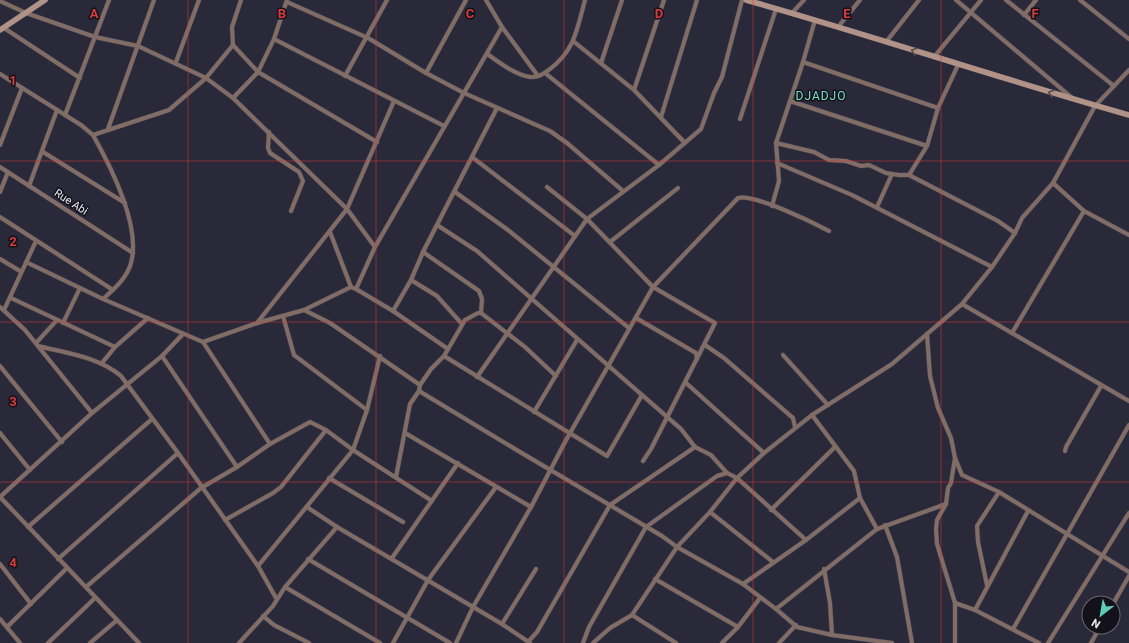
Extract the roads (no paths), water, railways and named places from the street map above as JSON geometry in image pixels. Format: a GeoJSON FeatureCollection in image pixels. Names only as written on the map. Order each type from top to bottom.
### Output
{"type":"FeatureCollection","features":[{"type":"Feature","properties":{"kind":"main road"},"geometry":{"type":"LineString","coordinates":[[2,29],[45,0]]}},
{"type":"Feature","properties":{"kind":"main road"},"geometry":{"type":"LineString","coordinates":[[746,0],[754,1],[1074,100],[1129,115]]}},
{"type":"Feature","properties":{"kind":"street"},"geometry":{"type":"LineString","coordinates":[[65,115],[108,0]]}},
{"type":"Feature","properties":{"kind":"street"},"geometry":{"type":"LineString","coordinates":[[108,129],[154,0]]}},
{"type":"Feature","properties":{"kind":"street"},"geometry":{"type":"LineString","coordinates":[[176,62],[199,0]]}},
{"type":"Feature","properties":{"kind":"street"},"geometry":{"type":"LineString","coordinates":[[241,0],[232,27],[233,45],[258,72],[377,142]]}},
{"type":"Feature","properties":{"kind":"street"},"geometry":{"type":"LineString","coordinates":[[345,76],[368,38],[387,0]]}},
{"type":"Feature","properties":{"kind":"street"},"geometry":{"type":"LineString","coordinates":[[426,73],[466,0]]}},
{"type":"Feature","properties":{"kind":"street"},"geometry":{"type":"LineString","coordinates":[[486,0],[502,26],[538,76]]}},
{"type":"Feature","properties":{"kind":"street"},"geometry":{"type":"LineString","coordinates":[[487,54],[524,75],[538,76],[546,73],[565,56],[573,41],[585,0]]}},
{"type":"Feature","properties":{"kind":"street"},"geometry":{"type":"LineString","coordinates":[[602,63],[622,0]]}},
{"type":"Feature","properties":{"kind":"street"},"geometry":{"type":"LineString","coordinates":[[634,90],[664,0]]}},
{"type":"Feature","properties":{"kind":"street"},"geometry":{"type":"LineString","coordinates":[[661,117],[697,0]]}},
{"type":"Feature","properties":{"kind":"street"},"geometry":{"type":"LineString","coordinates":[[477,377],[587,219],[623,191],[659,166],[696,134],[703,124],[714,93],[722,77],[742,0]]}},
{"type":"Feature","properties":{"kind":"street"},"geometry":{"type":"LineString","coordinates":[[792,13],[804,0]]}},
{"type":"Feature","properties":{"kind":"street"},"geometry":{"type":"LineString","coordinates":[[838,27],[860,0]]}},
{"type":"Feature","properties":{"kind":"street"},"geometry":{"type":"LineString","coordinates":[[886,42],[919,0]]}},
{"type":"Feature","properties":{"kind":"street"},"geometry":{"type":"LineString","coordinates":[[956,0],[1074,100]]}},
{"type":"Feature","properties":{"kind":"street"},"geometry":{"type":"LineString","coordinates":[[934,57],[981,0]]}},
{"type":"Feature","properties":{"kind":"street"},"geometry":{"type":"LineString","coordinates":[[1006,0],[1114,86]]}},
{"type":"Feature","properties":{"kind":"street"},"geometry":{"type":"LineString","coordinates":[[1024,15],[1036,0]]}},
{"type":"Feature","properties":{"kind":"street"},"geometry":{"type":"LineString","coordinates":[[1080,0],[1129,39]]}},
{"type":"Feature","properties":{"kind":"street"},"geometry":{"type":"LineString","coordinates":[[0,1],[26,13],[95,37],[138,46],[176,62],[206,78],[233,98],[347,208],[375,247]]}},
{"type":"Feature","properties":{"kind":"street"},"geometry":{"type":"LineString","coordinates":[[233,98],[258,72],[274,39],[287,1],[368,38],[426,73],[464,93],[550,131],[567,143],[623,191]]}},
{"type":"Feature","properties":{"kind":"street"},"geometry":{"type":"LineString","coordinates":[[740,119],[776,9]]}},
{"type":"Feature","properties":{"kind":"street"},"geometry":{"type":"LineString","coordinates":[[772,206],[779,181],[776,143],[803,62],[815,20]]}},
{"type":"Feature","properties":{"kind":"street"},"geometry":{"type":"LineString","coordinates":[[356,288],[375,247],[502,26]]}},
{"type":"Feature","properties":{"kind":"street"},"geometry":{"type":"LineString","coordinates":[[2,29],[80,78]]}},
{"type":"Feature","properties":{"kind":"street"},"geometry":{"type":"LineString","coordinates":[[274,39],[444,126]]}},
{"type":"Feature","properties":{"kind":"street"},"geometry":{"type":"LineString","coordinates":[[573,41],[634,90],[686,143]]}},
{"type":"Feature","properties":{"kind":"street"},"geometry":{"type":"LineString","coordinates":[[93,135],[170,110],[206,78],[233,45]]}},
{"type":"Feature","properties":{"kind":"street"},"geometry":{"type":"LineString","coordinates":[[803,62],[938,108]]}},
{"type":"Feature","properties":{"kind":"street"},"geometry":{"type":"LineString","coordinates":[[909,175],[927,146],[938,108],[958,65]]}},
{"type":"Feature","properties":{"kind":"street"},"geometry":{"type":"LineString","coordinates":[[596,642],[610,628],[632,615],[677,547],[710,512],[737,478],[764,453],[812,415],[892,364],[962,304],[992,267],[1015,233],[1022,218],[1053,183],[1095,106],[1129,70]]}},
{"type":"Feature","properties":{"kind":"street"},"geometry":{"type":"LineString","coordinates":[[546,73],[659,166]]}},
{"type":"Feature","properties":{"kind":"street"},"geometry":{"type":"LineString","coordinates":[[0,74],[65,115],[93,135],[110,166],[125,203],[133,253],[131,264],[126,276],[103,299]]}},
{"type":"Feature","properties":{"kind":"street"},"geometry":{"type":"LineString","coordinates":[[0,145],[22,88]]}},
{"type":"Feature","properties":{"kind":"street"},"geometry":{"type":"LineString","coordinates":[[257,323],[330,232],[347,208],[394,101]]}},
{"type":"Feature","properties":{"kind":"street"},"geometry":{"type":"LineString","coordinates":[[790,102],[927,146]]}},
{"type":"Feature","properties":{"kind":"street"},"geometry":{"type":"LineString","coordinates":[[393,311],[411,280],[423,252],[497,108]]}},
{"type":"Feature","properties":{"kind":"street"},"geometry":{"type":"LineString","coordinates":[[29,186],[43,152],[57,110]]}},
{"type":"Feature","properties":{"kind":"street"},"geometry":{"type":"LineString","coordinates":[[269,132],[270,153],[299,172],[302,177],[291,212]]}},
{"type":"Feature","properties":{"kind":"street"},"geometry":{"type":"LineString","coordinates":[[776,143],[814,152],[829,160],[846,161],[861,166],[869,165],[892,174],[909,175],[998,221],[1015,233]]}},
{"type":"Feature","properties":{"kind":"street"},"geometry":{"type":"LineString","coordinates":[[43,152],[125,203]]}},
{"type":"Feature","properties":{"kind":"street"},"geometry":{"type":"LineString","coordinates":[[472,157],[575,236]]}},
{"type":"Feature","properties":{"kind":"street"},"geometry":{"type":"LineString","coordinates":[[777,162],[877,208],[992,267]]}},
{"type":"Feature","properties":{"kind":"street","name":"Rue Abi"},"geometry":{"type":"LineString","coordinates":[[0,167],[133,253]]}},
{"type":"Feature","properties":{"kind":"street"},"geometry":{"type":"LineString","coordinates":[[0,192],[8,172]]}},
{"type":"Feature","properties":{"kind":"street"},"geometry":{"type":"LineString","coordinates":[[877,208],[892,174]]}},
{"type":"Feature","properties":{"kind":"street"},"geometry":{"type":"LineString","coordinates":[[1053,183],[1084,211],[1129,235]]}},
{"type":"Feature","properties":{"kind":"street"},"geometry":{"type":"LineString","coordinates":[[547,187],[587,219],[652,287],[714,321],[715,326],[666,416],[651,449],[643,461]]}},
{"type":"Feature","properties":{"kind":"street"},"geometry":{"type":"LineString","coordinates":[[610,242],[678,188]]}},
{"type":"Feature","properties":{"kind":"street"},"geometry":{"type":"LineString","coordinates":[[455,192],[555,266],[629,328]]}},
{"type":"Feature","properties":{"kind":"street"},"geometry":{"type":"LineString","coordinates":[[456,643],[472,607],[531,507],[652,287],[735,199],[741,197],[772,206],[829,231]]}},
{"type":"Feature","properties":{"kind":"street"},"geometry":{"type":"LineString","coordinates":[[1012,333],[1084,211]]}},
{"type":"Feature","properties":{"kind":"street"},"geometry":{"type":"LineString","coordinates":[[0,217],[113,290]]}},
{"type":"Feature","properties":{"kind":"street"},"geometry":{"type":"LineString","coordinates":[[437,225],[477,251],[532,300],[560,322],[577,340],[609,365],[681,429],[695,447],[712,455],[727,473],[737,478],[806,540]]}},
{"type":"Feature","properties":{"kind":"street"},"geometry":{"type":"LineString","coordinates":[[330,232],[350,287]]}},
{"type":"Feature","properties":{"kind":"street"},"geometry":{"type":"LineString","coordinates":[[36,241],[20,271],[11,298],[2,309],[18,322],[92,413]]}},
{"type":"Feature","properties":{"kind":"street"},"geometry":{"type":"LineString","coordinates":[[423,252],[479,291],[482,299],[481,314]]}},
{"type":"Feature","properties":{"kind":"street"},"geometry":{"type":"LineString","coordinates":[[0,259],[20,271]]}},
{"type":"Feature","properties":{"kind":"street"},"geometry":{"type":"LineString","coordinates":[[26,262],[182,335],[203,342],[257,323],[304,310],[350,287],[356,288],[393,311],[448,349]]}},
{"type":"Feature","properties":{"kind":"street"},"geometry":{"type":"LineString","coordinates":[[411,280],[437,296],[462,324]]}},
{"type":"Feature","properties":{"kind":"street"},"geometry":{"type":"LineString","coordinates":[[63,323],[80,288]]}},
{"type":"Feature","properties":{"kind":"street"},"geometry":{"type":"LineString","coordinates":[[11,298],[115,347]]}},
{"type":"Feature","properties":{"kind":"street"},"geometry":{"type":"LineString","coordinates":[[962,304],[1129,401]]}},
{"type":"Feature","properties":{"kind":"street"},"geometry":{"type":"LineString","coordinates":[[304,310],[330,323],[420,385]]}},
{"type":"Feature","properties":{"kind":"street"},"geometry":{"type":"LineString","coordinates":[[396,477],[410,404],[419,391],[420,385],[431,369],[444,356],[465,320],[481,314]]}},
{"type":"Feature","properties":{"kind":"street"},"geometry":{"type":"LineString","coordinates":[[481,314],[525,347],[556,376]]}},
{"type":"Feature","properties":{"kind":"street"},"geometry":{"type":"LineString","coordinates":[[284,316],[294,355],[367,410]]}},
{"type":"Feature","properties":{"kind":"street"},"geometry":{"type":"LineString","coordinates":[[102,363],[115,347],[148,318]]}},
{"type":"Feature","properties":{"kind":"street"},"geometry":{"type":"LineString","coordinates":[[636,318],[696,353],[697,359]]}},
{"type":"Feature","properties":{"kind":"street"},"geometry":{"type":"LineString","coordinates":[[37,344],[57,320]]}},
{"type":"Feature","properties":{"kind":"street"},"geometry":{"type":"LineString","coordinates":[[927,334],[930,376],[938,408],[951,438],[955,458],[962,475]]}},
{"type":"Feature","properties":{"kind":"street"},"geometry":{"type":"LineString","coordinates":[[139,643],[116,621],[86,587],[0,497],[92,413],[162,356],[182,335]]}},
{"type":"Feature","properties":{"kind":"street"},"geometry":{"type":"LineString","coordinates":[[534,412],[577,340]]}},
{"type":"Feature","properties":{"kind":"street"},"geometry":{"type":"LineString","coordinates":[[203,342],[270,444]]}},
{"type":"Feature","properties":{"kind":"street"},"geometry":{"type":"LineString","coordinates":[[37,344],[102,363],[112,368],[127,384],[178,453],[201,488],[258,566],[276,598]]}},
{"type":"Feature","properties":{"kind":"street"},"geometry":{"type":"LineString","coordinates":[[705,345],[724,358],[792,418],[795,427]]}},
{"type":"Feature","properties":{"kind":"street"},"geometry":{"type":"LineString","coordinates":[[783,355],[828,405]]}},
{"type":"Feature","properties":{"kind":"street"},"geometry":{"type":"LineString","coordinates":[[162,356],[237,467]]}},
{"type":"Feature","properties":{"kind":"street"},"geometry":{"type":"LineString","coordinates":[[258,566],[353,450],[367,410],[380,356]]}},
{"type":"Feature","properties":{"kind":"street"},"geometry":{"type":"LineString","coordinates":[[444,356],[607,456],[642,395]]}},
{"type":"Feature","properties":{"kind":"street"},"geometry":{"type":"LineString","coordinates":[[0,366],[62,442]]}},
{"type":"Feature","properties":{"kind":"street"},"geometry":{"type":"LineString","coordinates":[[685,382],[764,453]]}},
{"type":"Feature","properties":{"kind":"street"},"geometry":{"type":"LineString","coordinates":[[1065,451],[1101,386]]}},
{"type":"Feature","properties":{"kind":"street"},"geometry":{"type":"LineString","coordinates":[[419,391],[662,536],[677,547],[743,584],[760,598],[776,608],[797,627],[860,641],[892,643]]}},
{"type":"Feature","properties":{"kind":"street"},"geometry":{"type":"LineString","coordinates":[[812,415],[854,471],[860,498],[877,529]]}},
{"type":"Feature","properties":{"kind":"street"},"geometry":{"type":"LineString","coordinates":[[28,527],[152,419]]}},
{"type":"Feature","properties":{"kind":"street"},"geometry":{"type":"LineString","coordinates":[[86,587],[201,488],[237,467],[270,444],[310,422],[326,430],[353,450],[432,501]]}},
{"type":"Feature","properties":{"kind":"street"},"geometry":{"type":"LineString","coordinates":[[1013,629],[1129,425]]}},
{"type":"Feature","properties":{"kind":"street"},"geometry":{"type":"LineString","coordinates":[[225,520],[274,493],[281,487],[326,430]]}},
{"type":"Feature","properties":{"kind":"street"},"geometry":{"type":"LineString","coordinates":[[0,433],[30,470]]}},
{"type":"Feature","properties":{"kind":"street"},"geometry":{"type":"LineString","coordinates":[[405,433],[531,507]]}},
{"type":"Feature","properties":{"kind":"street"},"geometry":{"type":"LineString","coordinates":[[307,506],[337,527],[392,558],[502,624],[529,642],[537,632],[610,505],[695,447]]}},
{"type":"Feature","properties":{"kind":"street"},"geometry":{"type":"LineString","coordinates":[[771,510],[836,447]]}},
{"type":"Feature","properties":{"kind":"street"},"geometry":{"type":"LineString","coordinates":[[58,559],[178,453]]}},
{"type":"Feature","properties":{"kind":"street"},"geometry":{"type":"LineString","coordinates":[[951,483],[955,458]]}},
{"type":"Feature","properties":{"kind":"street"},"geometry":{"type":"LineString","coordinates":[[392,558],[458,463]]}},
{"type":"Feature","properties":{"kind":"street"},"geometry":{"type":"LineString","coordinates":[[583,643],[589,627],[646,527],[717,476],[727,473]]}},
{"type":"Feature","properties":{"kind":"street"},"geometry":{"type":"LineString","coordinates":[[955,643],[955,603],[937,536],[937,520],[946,504],[948,488],[955,476],[962,475],[999,492],[1129,572]]}},
{"type":"Feature","properties":{"kind":"street"},"geometry":{"type":"LineString","coordinates":[[330,478],[403,522]]}},
{"type":"Feature","properties":{"kind":"street"},"geometry":{"type":"LineString","coordinates":[[393,643],[428,580],[496,487]]}},
{"type":"Feature","properties":{"kind":"street"},"geometry":{"type":"LineString","coordinates":[[987,586],[978,542],[977,526],[999,492]]}},
{"type":"Feature","properties":{"kind":"street"},"geometry":{"type":"LineString","coordinates":[[743,584],[806,540],[860,498]]}},
{"type":"Feature","properties":{"kind":"street"},"geometry":{"type":"LineString","coordinates":[[776,608],[877,529],[946,504]]}},
{"type":"Feature","properties":{"kind":"street"},"geometry":{"type":"LineString","coordinates":[[975,610],[1028,511]]}},
{"type":"Feature","properties":{"kind":"street"},"geometry":{"type":"LineString","coordinates":[[710,512],[773,562]]}},
{"type":"Feature","properties":{"kind":"street"},"geometry":{"type":"LineString","coordinates":[[1048,643],[1102,555],[1127,521],[1129,513]]}},
{"type":"Feature","properties":{"kind":"street"},"geometry":{"type":"LineString","coordinates":[[885,525],[897,557],[912,643]]}},
{"type":"Feature","properties":{"kind":"street"},"geometry":{"type":"LineString","coordinates":[[239,643],[273,606],[276,598],[337,527]]}},
{"type":"Feature","properties":{"kind":"street"},"geometry":{"type":"LineString","coordinates":[[308,559],[407,616],[450,643]]}},
{"type":"Feature","properties":{"kind":"street"},"geometry":{"type":"LineString","coordinates":[[0,564],[31,604]]}},
{"type":"Feature","properties":{"kind":"street"},"geometry":{"type":"LineString","coordinates":[[7,627],[67,568]]}},
{"type":"Feature","properties":{"kind":"street"},"geometry":{"type":"LineString","coordinates":[[502,624],[536,569]]}},
{"type":"Feature","properties":{"kind":"street"},"geometry":{"type":"LineString","coordinates":[[824,569],[830,603],[832,635]]}},
{"type":"Feature","properties":{"kind":"street"},"geometry":{"type":"LineString","coordinates":[[1118,595],[1129,576]]}},
{"type":"Feature","properties":{"kind":"street"},"geometry":{"type":"LineString","coordinates":[[655,579],[738,627]]}},
{"type":"Feature","properties":{"kind":"street"},"geometry":{"type":"LineString","coordinates":[[285,587],[380,643]]}},
{"type":"Feature","properties":{"kind":"street"},"geometry":{"type":"LineString","coordinates":[[48,643],[95,598]]}},
{"type":"Feature","properties":{"kind":"street"},"geometry":{"type":"LineString","coordinates":[[722,643],[738,627],[760,598]]}},
{"type":"Feature","properties":{"kind":"street"},"geometry":{"type":"LineString","coordinates":[[955,603],[975,610],[1039,643]]}},
{"type":"Feature","properties":{"kind":"street"},"geometry":{"type":"LineString","coordinates":[[632,615],[676,643]]}},
{"type":"Feature","properties":{"kind":"street"},"geometry":{"type":"LineString","coordinates":[[264,616],[274,625],[309,643]]}},
{"type":"Feature","properties":{"kind":"street"},"geometry":{"type":"LineString","coordinates":[[0,619],[20,643]]}},
{"type":"Feature","properties":{"kind":"street"},"geometry":{"type":"LineString","coordinates":[[90,643],[116,621]]}},
{"type":"Feature","properties":{"kind":"street"},"geometry":{"type":"LineString","coordinates":[[779,643],[796,625]]}},
{"type":"Feature","properties":{"kind":"district","name":"DJADJO"},"geometry":{"type":"Point","coordinates":[821,96]}}]}
